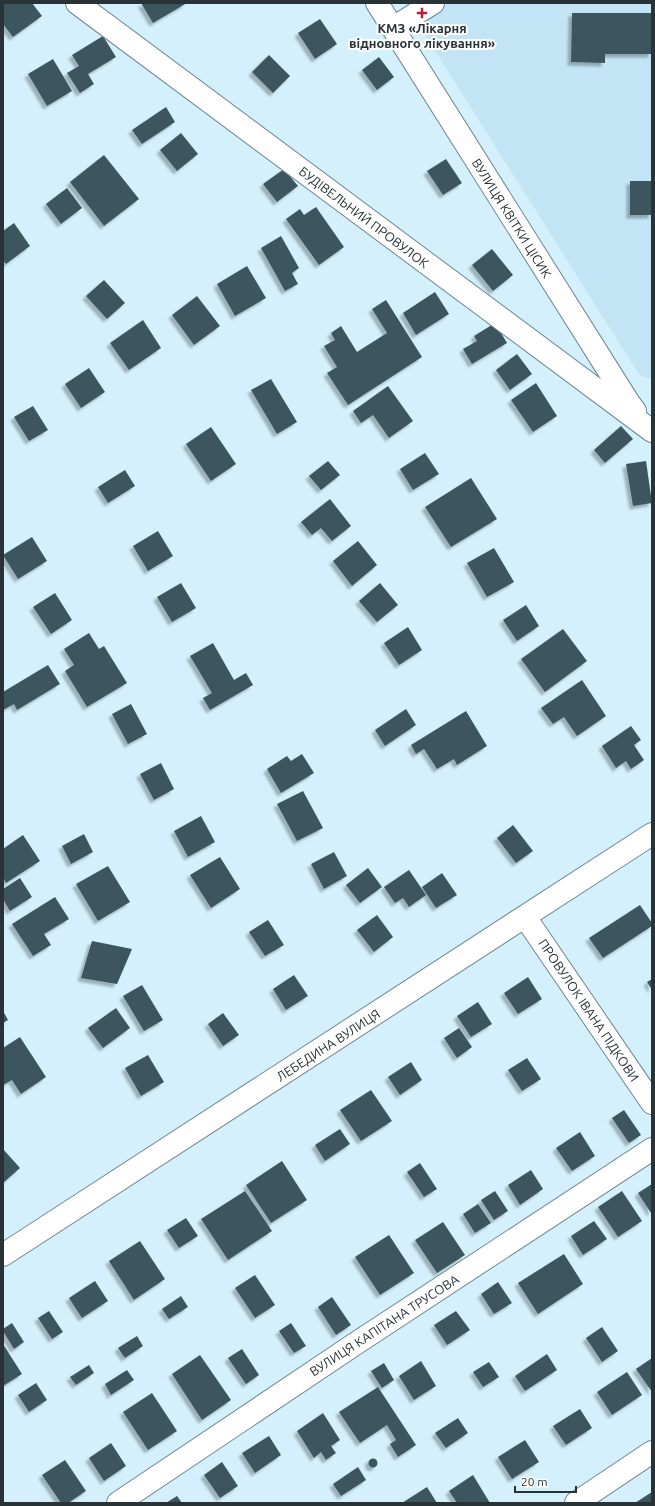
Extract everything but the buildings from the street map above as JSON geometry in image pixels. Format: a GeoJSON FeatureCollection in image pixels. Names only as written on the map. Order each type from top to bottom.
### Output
{"type":"FeatureCollection","features":[{"type":"Feature","properties":{"kind":"street","name":"БУДІВЕЛЬНИЙ ПРОВУЛОК"},"geometry":{"type":"LineString","coordinates":[[76,3],[652,430]]}},
{"type":"Feature","properties":{"kind":"street","name":"ВУЛИЦЯ КВІТКИ ЦІСИК"},"geometry":{"type":"LineString","coordinates":[[377,3],[629,403],[652,430]]}},
{"type":"Feature","properties":{"kind":"street"},"geometry":{"type":"LineString","coordinates":[[393,28],[432,3]]}},
{"type":"Feature","properties":{"kind":"street","name":"ЛЕБЕДИНА ВУЛИЦЯ"},"geometry":{"type":"LineString","coordinates":[[3,1255],[652,834]]}},
{"type":"Feature","properties":{"kind":"street","name":"ПРОВУЛОК ІВАНА ПІДКОВИ"},"geometry":{"type":"LineString","coordinates":[[525,916],[652,1103]]}},
{"type":"Feature","properties":{"kind":"street","name":"ВУЛИЦЯ КАПІТАНА ТРУСОВА"},"geometry":{"type":"LineString","coordinates":[[118,1503],[362,1339],[652,1149]]}},
{"type":"Feature","properties":{"kind":"street"},"geometry":{"type":"LineString","coordinates":[[576,1503],[652,1452]]}},
{"type":"Feature","properties":{"kind":"shaded area"},"geometry":{"type":"Polygon","coordinates":[[[405,3],[652,3],[652,379],[640,376],[405,3]]]}},
{"type":"Feature","properties":{"kind":"place","name":"КМЗ «Лікарня відновного лікування»"},"geometry":{"type":"Point","coordinates":[422,13]}}]}
